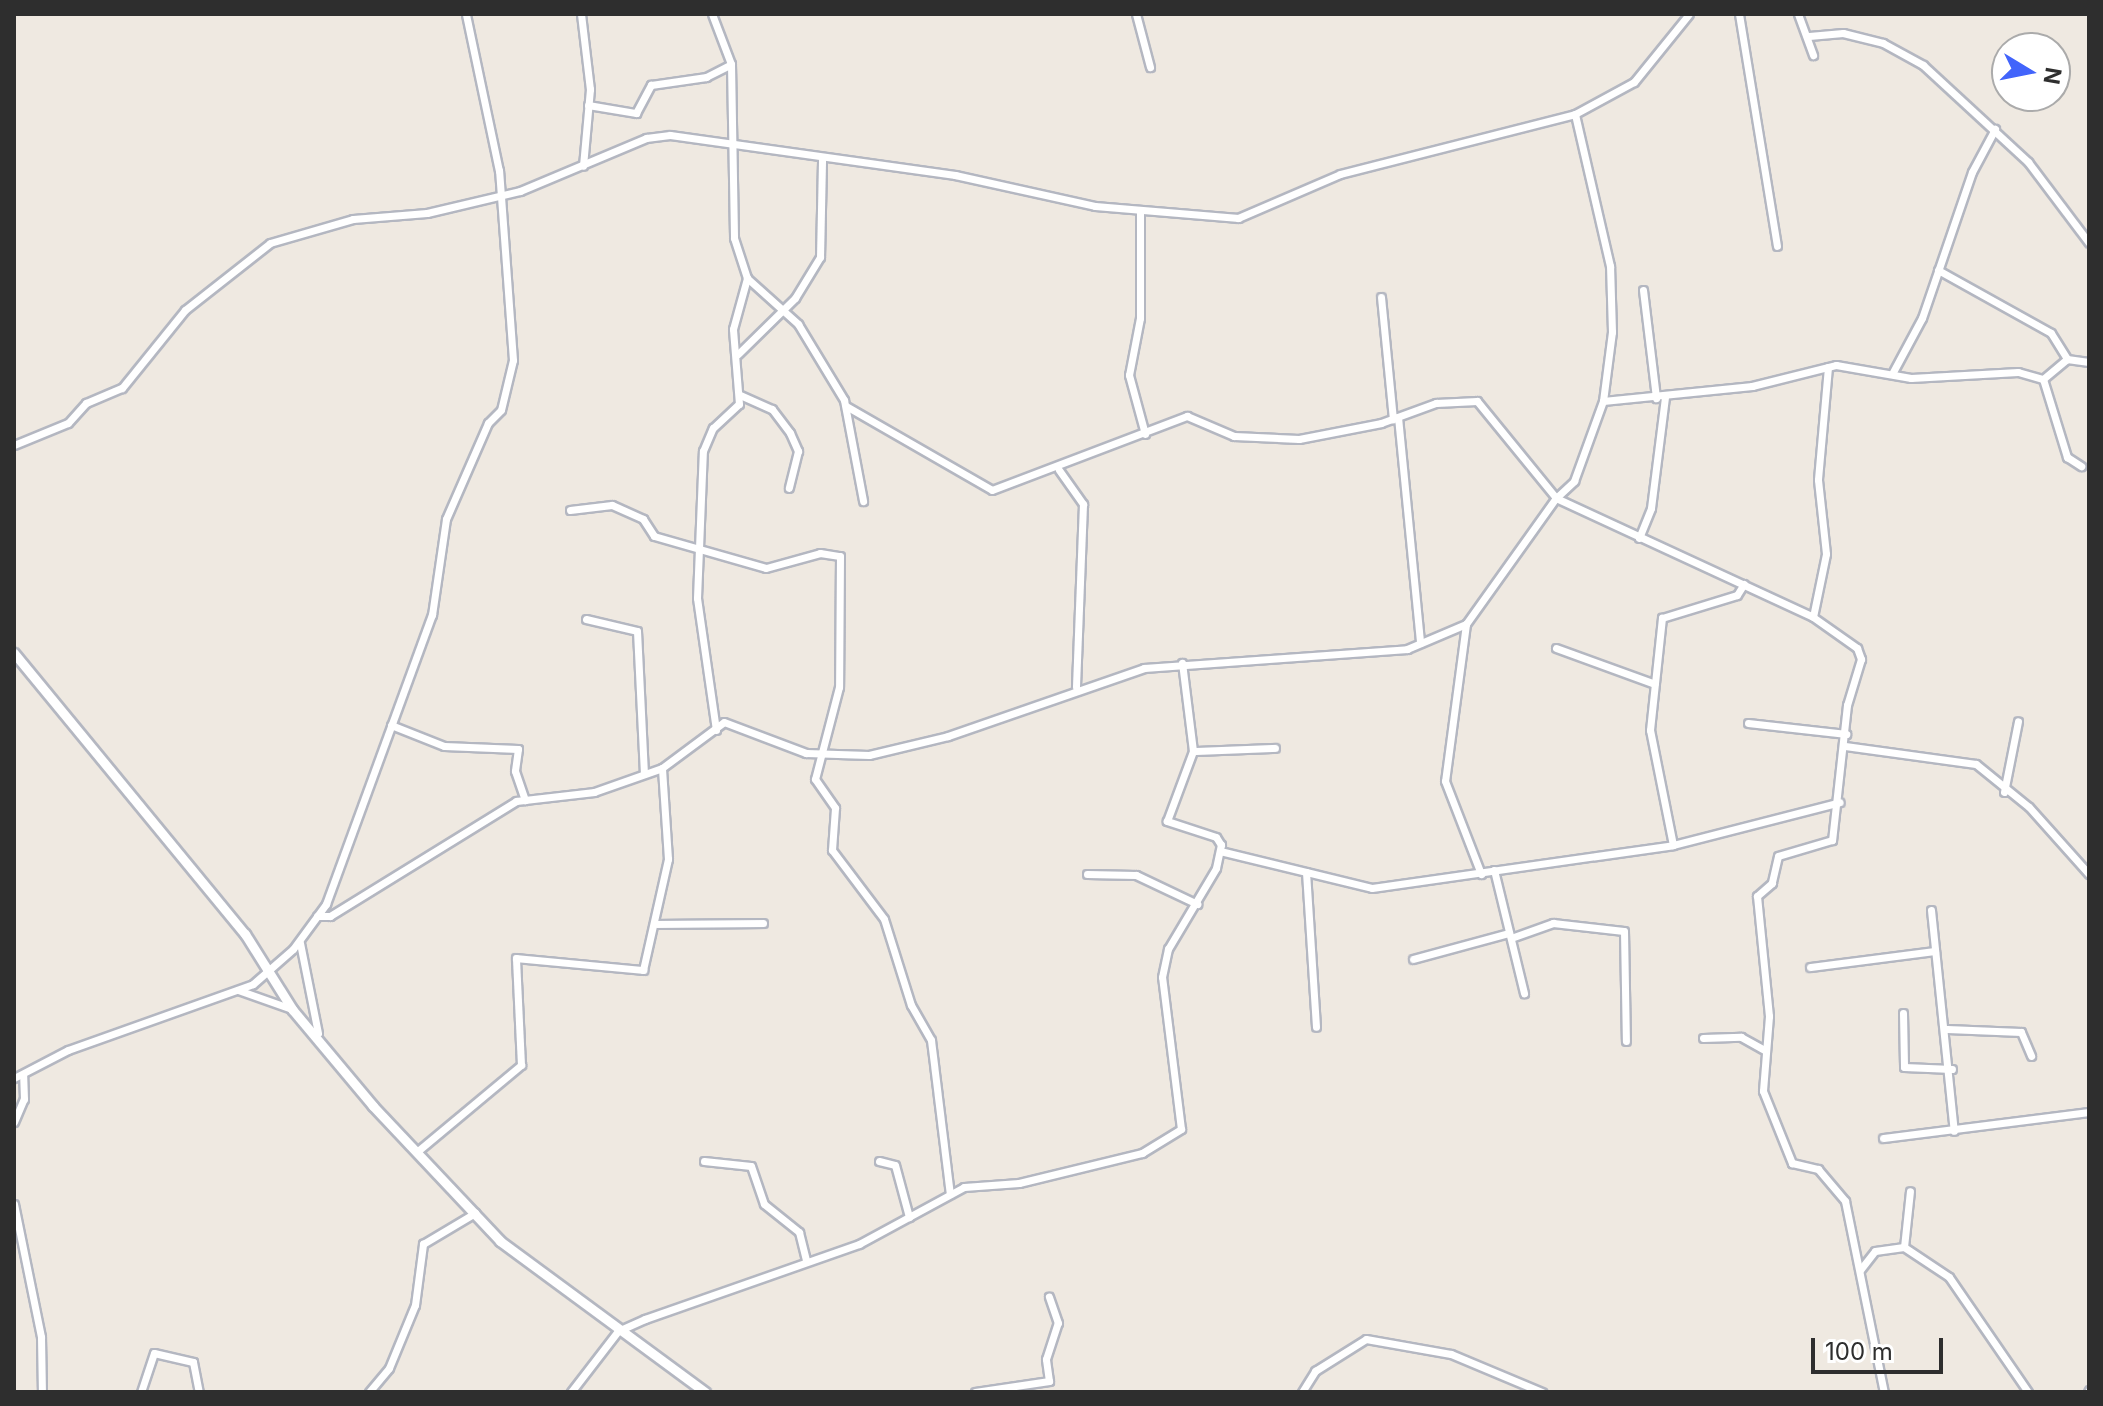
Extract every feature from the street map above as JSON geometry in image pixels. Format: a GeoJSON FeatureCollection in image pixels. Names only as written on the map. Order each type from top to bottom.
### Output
{"type":"FeatureCollection","features":[{"type":"Feature","properties":{"kind":"street"},"geometry":{"type":"LineString","coordinates":[[318,1033],[298,949],[360,824],[391,725],[432,615],[446,519],[506,398],[513,360],[500,196],[466,14]]}},
{"type":"Feature","properties":{"kind":"street"},"geometry":{"type":"LineString","coordinates":[[581,14],[588,105],[583,166]]}},
{"type":"Feature","properties":{"kind":"street"},"geometry":{"type":"LineString","coordinates":[[1136,14],[1150,67]]}},
{"type":"Feature","properties":{"kind":"street"},"geometry":{"type":"LineString","coordinates":[[14,445],[68,423],[86,403],[122,388],[185,310],[270,243],[353,219],[500,196],[583,166],[646,138],[735,145],[1140,210],[1238,218],[1340,174],[1575,114],[1634,82],[1689,14]]}},
{"type":"Feature","properties":{"kind":"street"},"geometry":{"type":"LineString","coordinates":[[1739,14],[1777,246]]}},
{"type":"Feature","properties":{"kind":"street"},"geometry":{"type":"LineString","coordinates":[[1798,14],[1809,36],[1813,55]]}},
{"type":"Feature","properties":{"kind":"street"},"geometry":{"type":"LineString","coordinates":[[711,16],[731,64],[735,145],[731,221],[747,278],[733,329],[740,395],[703,451],[697,598],[716,730]]}},
{"type":"Feature","properties":{"kind":"street"},"geometry":{"type":"LineString","coordinates":[[1809,36],[1843,33],[1883,43],[1923,65],[1995,129],[2044,179],[2089,243]]}},
{"type":"Feature","properties":{"kind":"street"},"geometry":{"type":"LineString","coordinates":[[588,105],[636,113],[651,85],[706,77],[731,64]]}},
{"type":"Feature","properties":{"kind":"street"},"geometry":{"type":"LineString","coordinates":[[1481,874],[1445,781],[1466,624],[1556,498],[1574,481],[1603,401],[1610,266],[1575,114]]}},
{"type":"Feature","properties":{"kind":"street"},"geometry":{"type":"LineString","coordinates":[[1893,372],[1995,129]]}},
{"type":"Feature","properties":{"kind":"street"},"geometry":{"type":"LineString","coordinates":[[738,354],[783,310],[820,257],[822,158]]}},
{"type":"Feature","properties":{"kind":"street"},"geometry":{"type":"LineString","coordinates":[[1140,210],[1140,318],[1129,375],[1145,434]]}},
{"type":"Feature","properties":{"kind":"street"},"geometry":{"type":"LineString","coordinates":[[1938,270],[2036,321],[2067,359],[2089,362]]}},
{"type":"Feature","properties":{"kind":"street"},"geometry":{"type":"LineString","coordinates":[[747,278],[783,310],[826,366],[846,406],[863,501]]}},
{"type":"Feature","properties":{"kind":"street"},"geometry":{"type":"LineString","coordinates":[[1639,538],[1653,498],[1660,398],[1643,290]]}},
{"type":"Feature","properties":{"kind":"street"},"geometry":{"type":"LineString","coordinates":[[1381,297],[1420,643]]}},
{"type":"Feature","properties":{"kind":"street"},"geometry":{"type":"LineString","coordinates":[[2043,379],[2067,359]]}},
{"type":"Feature","properties":{"kind":"street"},"geometry":{"type":"LineString","coordinates":[[1603,401],[1660,398],[1828,367],[1893,372],[1911,378],[2018,372],[2043,379]]}},
{"type":"Feature","properties":{"kind":"street"},"geometry":{"type":"LineString","coordinates":[[1813,617],[1826,554],[1818,480],[1828,367]]}},
{"type":"Feature","properties":{"kind":"street"},"geometry":{"type":"LineString","coordinates":[[2043,379],[2067,457],[2081,466]]}},
{"type":"Feature","properties":{"kind":"street"},"geometry":{"type":"LineString","coordinates":[[740,395],[772,409],[790,433],[798,451],[789,488]]}},
{"type":"Feature","properties":{"kind":"street"},"geometry":{"type":"LineString","coordinates":[[846,406],[987,490],[1059,470],[1091,447],[1145,434],[1195,414],[1253,439],[1299,439],[1395,418],[1436,403],[1477,401],[1556,498],[1813,617],[1857,648],[1861,659],[1846,734],[1840,802],[1832,840],[1778,856],[1772,883],[1757,896],[1765,928],[1763,1091],[1779,1140],[1792,1163],[1818,1169],[1845,1201],[1884,1392]]}},
{"type":"Feature","properties":{"kind":"street"},"geometry":{"type":"LineString","coordinates":[[1059,470],[1083,504],[1076,687]]}},
{"type":"Feature","properties":{"kind":"street"},"geometry":{"type":"LineString","coordinates":[[570,510],[612,505],[643,519],[654,536],[766,568],[820,553],[840,556],[839,687],[815,779],[835,808],[832,850],[884,919],[931,1040],[950,1194]]}},
{"type":"Feature","properties":{"kind":"street"},"geometry":{"type":"LineString","coordinates":[[1673,845],[1651,741],[1663,615],[1737,595],[1744,584]]}},
{"type":"Feature","properties":{"kind":"street"},"geometry":{"type":"LineString","coordinates":[[586,619],[637,631],[644,774]]}},
{"type":"Feature","properties":{"kind":"street"},"geometry":{"type":"LineString","coordinates":[[317,916],[330,916],[525,800],[594,792],[662,768],[724,722],[771,744],[869,755],[948,736],[1076,687],[1182,663],[1420,643],[1466,624]]}},
{"type":"Feature","properties":{"kind":"street"},"geometry":{"type":"LineString","coordinates":[[1556,648],[1655,684]]}},
{"type":"Feature","properties":{"kind":"street"},"geometry":{"type":"LineString","coordinates":[[14,653],[245,934],[292,1009],[318,1033],[373,1106],[419,1150],[475,1213],[618,1331],[705,1392]]}},
{"type":"Feature","properties":{"kind":"street"},"geometry":{"type":"LineString","coordinates":[[571,1392],[618,1331],[806,1260],[909,1217],[950,1194],[1142,1153],[1181,1129],[1162,977],[1168,949],[1197,904],[1220,851],[1216,837],[1167,821],[1193,751],[1182,663]]}},
{"type":"Feature","properties":{"kind":"street"},"geometry":{"type":"LineString","coordinates":[[2004,792],[2018,721]]}},
{"type":"Feature","properties":{"kind":"street"},"geometry":{"type":"LineString","coordinates":[[1748,723],[1846,734]]}},
{"type":"Feature","properties":{"kind":"street"},"geometry":{"type":"LineString","coordinates":[[391,725],[444,746],[518,749],[515,771],[525,800]]}},
{"type":"Feature","properties":{"kind":"street"},"geometry":{"type":"LineString","coordinates":[[1845,746],[1976,764],[2004,792],[2029,807],[2089,874]]}},
{"type":"Feature","properties":{"kind":"street"},"geometry":{"type":"LineString","coordinates":[[1193,751],[1275,748]]}},
{"type":"Feature","properties":{"kind":"street"},"geometry":{"type":"LineString","coordinates":[[419,1150],[521,1065],[516,958],[585,962],[634,975],[643,970],[657,924],[668,859],[662,768]]}},
{"type":"Feature","properties":{"kind":"street"},"geometry":{"type":"LineString","coordinates":[[1220,851],[1372,888],[1673,845],[1840,802]]}},
{"type":"Feature","properties":{"kind":"street"},"geometry":{"type":"LineString","coordinates":[[1494,870],[1524,993]]}},
{"type":"Feature","properties":{"kind":"street"},"geometry":{"type":"LineString","coordinates":[[1306,872],[1316,1027]]}},
{"type":"Feature","properties":{"kind":"street"},"geometry":{"type":"LineString","coordinates":[[1087,874],[1136,875],[1197,904]]}},
{"type":"Feature","properties":{"kind":"street"},"geometry":{"type":"LineString","coordinates":[[1931,910],[1952,1069],[1954,1131]]}},
{"type":"Feature","properties":{"kind":"street"},"geometry":{"type":"LineString","coordinates":[[657,924],[763,923]]}},
{"type":"Feature","properties":{"kind":"street"},"geometry":{"type":"LineString","coordinates":[[1413,959],[1510,936],[1549,923],[1624,931],[1626,1041]]}},
{"type":"Feature","properties":{"kind":"street"},"geometry":{"type":"LineString","coordinates":[[14,1078],[68,1050],[238,990],[266,970],[305,934]]}},
{"type":"Feature","properties":{"kind":"street"},"geometry":{"type":"LineString","coordinates":[[1810,967],[1935,951]]}},
{"type":"Feature","properties":{"kind":"street"},"geometry":{"type":"LineString","coordinates":[[238,990],[292,1009]]}},
{"type":"Feature","properties":{"kind":"street"},"geometry":{"type":"LineString","coordinates":[[1903,1013],[1904,1067],[1952,1069]]}},
{"type":"Feature","properties":{"kind":"street"},"geometry":{"type":"LineString","coordinates":[[1947,1029],[2021,1032],[2031,1056]]}},
{"type":"Feature","properties":{"kind":"street"},"geometry":{"type":"LineString","coordinates":[[1703,1038],[1741,1037],[1764,1050]]}},
{"type":"Feature","properties":{"kind":"street"},"geometry":{"type":"LineString","coordinates":[[14,1122],[24,1099],[23,1075]]}},
{"type":"Feature","properties":{"kind":"street"},"geometry":{"type":"LineString","coordinates":[[1883,1138],[2089,1112]]}},
{"type":"Feature","properties":{"kind":"street"},"geometry":{"type":"LineString","coordinates":[[704,1161],[751,1166],[764,1204],[799,1232],[806,1260]]}},
{"type":"Feature","properties":{"kind":"street"},"geometry":{"type":"LineString","coordinates":[[879,1161],[895,1165],[909,1217]]}},
{"type":"Feature","properties":{"kind":"street"},"geometry":{"type":"LineString","coordinates":[[1904,1247],[1910,1191]]}},
{"type":"Feature","properties":{"kind":"street"},"geometry":{"type":"LineString","coordinates":[[14,1204],[41,1337],[42,1392]]}},
{"type":"Feature","properties":{"kind":"street"},"geometry":{"type":"LineString","coordinates":[[369,1392],[389,1368],[415,1305],[423,1244],[475,1213]]}},
{"type":"Feature","properties":{"kind":"street"},"geometry":{"type":"LineString","coordinates":[[1860,1270],[1875,1251],[1904,1247],[1949,1277],[2028,1392]]}},
{"type":"Feature","properties":{"kind":"street"},"geometry":{"type":"LineString","coordinates":[[975,1392],[1049,1381],[1046,1359],[1058,1323],[1049,1297]]}},
{"type":"Feature","properties":{"kind":"street"},"geometry":{"type":"LineString","coordinates":[[1302,1392],[1315,1371],[1366,1339],[1451,1354],[1542,1392]]}},
{"type":"Feature","properties":{"kind":"street"},"geometry":{"type":"LineString","coordinates":[[141,1392],[154,1353],[193,1362],[199,1392]]}}]}
